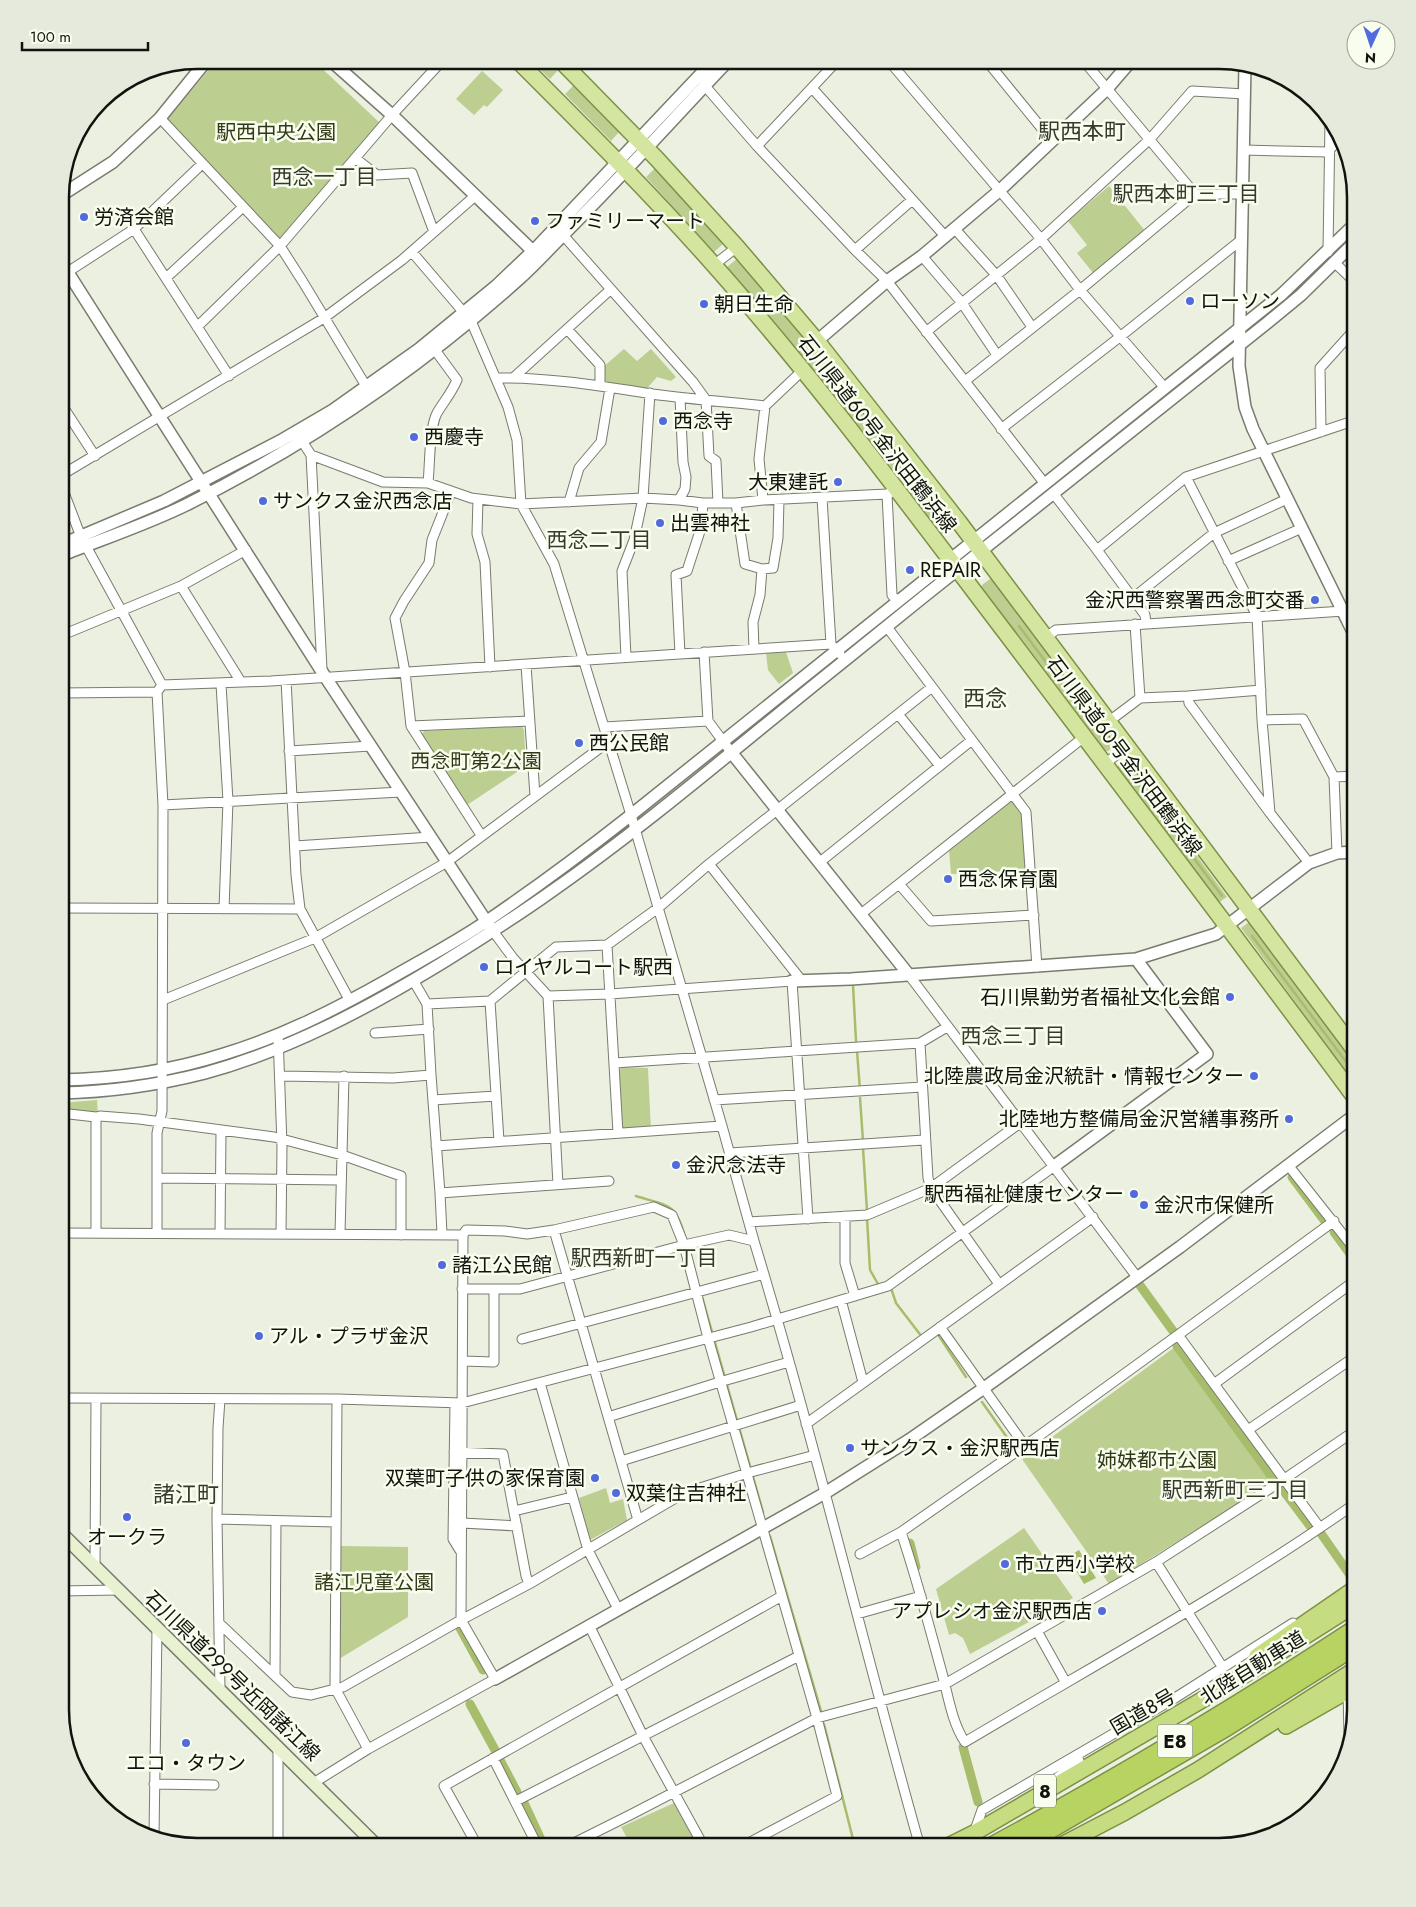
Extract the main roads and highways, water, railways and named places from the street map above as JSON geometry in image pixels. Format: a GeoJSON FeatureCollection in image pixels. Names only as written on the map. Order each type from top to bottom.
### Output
{"type":"FeatureCollection","features":[{"type":"Feature","properties":{"kind":"highway","name":"8"},"geometry":{"type":"LineString","coordinates":[[1143,1735],[1167,1715],[1246,1664],[1347,1594]]}},
{"type":"Feature","properties":{"kind":"highway","name":"国道8号"},"geometry":{"type":"LineString","coordinates":[[964,1838],[1143,1735],[1296,1643],[1347,1610]]}},
{"type":"Feature","properties":{"kind":"highway","name":"北陸自動車道"},"geometry":{"type":"LineString","coordinates":[[1005,1838],[1220,1715],[1347,1634]]}},
{"type":"Feature","properties":{"kind":"highway","name":"北陸自動車道"},"geometry":{"type":"LineString","coordinates":[[1037,1838],[1226,1728],[1347,1652]]}},
{"type":"Feature","properties":{"kind":"highway"},"geometry":{"type":"LineString","coordinates":[[1075,1838],[1125,1812],[1232,1748],[1347,1675]]}},
{"type":"Feature","properties":{"kind":"highway"},"geometry":{"type":"LineString","coordinates":[[1232,1748],[1264,1739],[1347,1691]]}},
{"type":"Feature","properties":{"kind":"main road","name":"石川県道60号金沢田鶴浜線"},"geometry":{"type":"LineString","coordinates":[[526,69],[622,165],[714,265],[803,370],[892,492],[954,565],[1347,1087]]}},
{"type":"Feature","properties":{"kind":"main road","name":"石川県道60号金沢田鶴浜線"},"geometry":{"type":"LineString","coordinates":[[569,69],[642,144],[737,247],[817,341],[977,547],[1347,1040]]}},
{"type":"Feature","properties":{"kind":"main road","name":"石川県道299号近岡諸江線"},"geometry":{"type":"LineString","coordinates":[[69,1541],[278,1749],[315,1782],[369,1838]]}},
{"type":"Feature","properties":{"kind":"waterway"},"geometry":{"type":"LineString","coordinates":[[1019,626],[1107,744]]}},
{"type":"Feature","properties":{"kind":"waterway"},"geometry":{"type":"LineString","coordinates":[[1126,767],[1222,896]]}},
{"type":"Feature","properties":{"kind":"waterway"},"geometry":{"type":"LineString","coordinates":[[1252,936],[1347,1063]]}},
{"type":"Feature","properties":{"kind":"waterway"},"geometry":{"type":"LineString","coordinates":[[853,985],[856,1041]]}},
{"type":"Feature","properties":{"kind":"waterway"},"geometry":{"type":"LineString","coordinates":[[857,1051],[860,1090]]}},
{"type":"Feature","properties":{"kind":"waterway"},"geometry":{"type":"LineString","coordinates":[[860,1098],[863,1141]]}},
{"type":"Feature","properties":{"kind":"waterway"},"geometry":{"type":"LineString","coordinates":[[863,1148],[867,1211]]}},
{"type":"Feature","properties":{"kind":"waterway"},"geometry":{"type":"LineString","coordinates":[[1292,1177],[1324,1220]]}},
{"type":"Feature","properties":{"kind":"waterway"},"geometry":{"type":"LineString","coordinates":[[636,1196],[663,1204],[674,1211],[682,1226],[685,1237]]}},
{"type":"Feature","properties":{"kind":"waterway"},"geometry":{"type":"LineString","coordinates":[[867,1218],[870,1270],[878,1284]]}},
{"type":"Feature","properties":{"kind":"waterway"},"geometry":{"type":"LineString","coordinates":[[1334,1232],[1347,1250]]}},
{"type":"Feature","properties":{"kind":"waterway"},"geometry":{"type":"LineString","coordinates":[[1139,1284],[1173,1331]]}},
{"type":"Feature","properties":{"kind":"waterway"},"geometry":{"type":"LineString","coordinates":[[891,1288],[896,1303],[922,1337]]}},
{"type":"Feature","properties":{"kind":"waterway"},"geometry":{"type":"LineString","coordinates":[[701,1293],[763,1512]]}},
{"type":"Feature","properties":{"kind":"waterway"},"geometry":{"type":"LineString","coordinates":[[939,1336],[966,1377]]}},
{"type":"Feature","properties":{"kind":"waterway"},"geometry":{"type":"LineString","coordinates":[[1177,1346],[1272,1477]]}},
{"type":"Feature","properties":{"kind":"waterway"},"geometry":{"type":"LineString","coordinates":[[982,1402],[1011,1443]]}},
{"type":"Feature","properties":{"kind":"waterway"},"geometry":{"type":"LineString","coordinates":[[1283,1490],[1310,1526]]}},
{"type":"Feature","properties":{"kind":"waterway"},"geometry":{"type":"LineString","coordinates":[[1320,1532],[1347,1571]]}},
{"type":"Feature","properties":{"kind":"waterway"},"geometry":{"type":"LineString","coordinates":[[770,1536],[821,1711]]}},
{"type":"Feature","properties":{"kind":"waterway"},"geometry":{"type":"LineString","coordinates":[[910,1543],[916,1567]]}},
{"type":"Feature","properties":{"kind":"waterway"},"geometry":{"type":"LineString","coordinates":[[460,1628],[483,1670]]}},
{"type":"Feature","properties":{"kind":"waterway"},"geometry":{"type":"LineString","coordinates":[[470,1704],[495,1750]]}},
{"type":"Feature","properties":{"kind":"waterway"},"geometry":{"type":"LineString","coordinates":[[824,1724],[853,1838]]}},
{"type":"Feature","properties":{"kind":"waterway"},"geometry":{"type":"LineString","coordinates":[[963,1747],[978,1802]]}},
{"type":"Feature","properties":{"kind":"waterway"},"geometry":{"type":"LineString","coordinates":[[500,1760],[517,1792]]}},
{"type":"Feature","properties":{"kind":"waterway"},"geometry":{"type":"LineString","coordinates":[[524,1803],[540,1838]]}},
{"type":"Feature","properties":{"kind":"place","name":"労済会館"},"geometry":{"type":"Point","coordinates":[84,217]}},
{"type":"Feature","properties":{"kind":"place","name":"ファミリーマート"},"geometry":{"type":"Point","coordinates":[535,221]}},
{"type":"Feature","properties":{"kind":"place","name":"ローソン"},"geometry":{"type":"Point","coordinates":[1190,301]}},
{"type":"Feature","properties":{"kind":"place","name":"朝日生命"},"geometry":{"type":"Point","coordinates":[704,304]}},
{"type":"Feature","properties":{"kind":"place","name":"西念寺"},"geometry":{"type":"Point","coordinates":[663,421]}},
{"type":"Feature","properties":{"kind":"place","name":"西慶寺"},"geometry":{"type":"Point","coordinates":[414,437]}},
{"type":"Feature","properties":{"kind":"place","name":"大東建託"},"geometry":{"type":"Point","coordinates":[838,482]}},
{"type":"Feature","properties":{"kind":"place","name":"サンクス金沢西念店"},"geometry":{"type":"Point","coordinates":[263,501]}},
{"type":"Feature","properties":{"kind":"place","name":"出雲神社"},"geometry":{"type":"Point","coordinates":[660,523]}},
{"type":"Feature","properties":{"kind":"place","name":"REPAIR"},"geometry":{"type":"Point","coordinates":[910,570]}},
{"type":"Feature","properties":{"kind":"place","name":"金沢西警察署西念町交番"},"geometry":{"type":"Point","coordinates":[1315,600]}},
{"type":"Feature","properties":{"kind":"place","name":"西公民館"},"geometry":{"type":"Point","coordinates":[579,743]}},
{"type":"Feature","properties":{"kind":"place","name":"西念保育園"},"geometry":{"type":"Point","coordinates":[948,879]}},
{"type":"Feature","properties":{"kind":"place","name":"ロイヤルコート駅西"},"geometry":{"type":"Point","coordinates":[484,967]}},
{"type":"Feature","properties":{"kind":"place","name":"石川県勤労者福祉文化会館"},"geometry":{"type":"Point","coordinates":[1230,997]}},
{"type":"Feature","properties":{"kind":"place","name":"北陸農政局金沢統計・情報センター"},"geometry":{"type":"Point","coordinates":[1254,1076]}},
{"type":"Feature","properties":{"kind":"place","name":"北陸地方整備局金沢営繕事務所"},"geometry":{"type":"Point","coordinates":[1289,1119]}},
{"type":"Feature","properties":{"kind":"place","name":"金沢念法寺"},"geometry":{"type":"Point","coordinates":[676,1165]}},
{"type":"Feature","properties":{"kind":"place","name":"駅西福祉健康センター"},"geometry":{"type":"Point","coordinates":[1134,1194]}},
{"type":"Feature","properties":{"kind":"place","name":"金沢市保健所"},"geometry":{"type":"Point","coordinates":[1144,1205]}},
{"type":"Feature","properties":{"kind":"place","name":"諸江公民館"},"geometry":{"type":"Point","coordinates":[442,1265]}},
{"type":"Feature","properties":{"kind":"place","name":"アル・プラザ金沢"},"geometry":{"type":"Point","coordinates":[259,1336]}},
{"type":"Feature","properties":{"kind":"place","name":"サンクス・金沢駅西店"},"geometry":{"type":"Point","coordinates":[850,1448]}},
{"type":"Feature","properties":{"kind":"place","name":"双葉町子供の家保育園"},"geometry":{"type":"Point","coordinates":[595,1478]}},
{"type":"Feature","properties":{"kind":"place","name":"双葉住吉神社"},"geometry":{"type":"Point","coordinates":[616,1493]}},
{"type":"Feature","properties":{"kind":"place","name":"オークラ"},"geometry":{"type":"Point","coordinates":[127,1517]}},
{"type":"Feature","properties":{"kind":"place","name":"市立西小学校"},"geometry":{"type":"Point","coordinates":[1005,1564]}},
{"type":"Feature","properties":{"kind":"place","name":"アプレシオ金沢駅西店"},"geometry":{"type":"Point","coordinates":[1102,1611]}},
{"type":"Feature","properties":{"kind":"place","name":"エコ・タウン"},"geometry":{"type":"Point","coordinates":[186,1743]}},
{"type":"Feature","properties":{"kind":"district","name":"駅西本町"},"geometry":{"type":"Point","coordinates":[1082,131]}},
{"type":"Feature","properties":{"kind":"district","name":"西念一丁目"},"geometry":{"type":"Point","coordinates":[324,177]}},
{"type":"Feature","properties":{"kind":"district","name":"駅西本町三丁目"},"geometry":{"type":"Point","coordinates":[1186,194]}},
{"type":"Feature","properties":{"kind":"district","name":"西念二丁目"},"geometry":{"type":"Point","coordinates":[599,540]}},
{"type":"Feature","properties":{"kind":"district","name":"西念"},"geometry":{"type":"Point","coordinates":[985,698]}},
{"type":"Feature","properties":{"kind":"district","name":"西念三丁目"},"geometry":{"type":"Point","coordinates":[1013,1036]}},
{"type":"Feature","properties":{"kind":"district","name":"駅西新町一丁目"},"geometry":{"type":"Point","coordinates":[644,1258]}},
{"type":"Feature","properties":{"kind":"district","name":"駅西新町三丁目"},"geometry":{"type":"Point","coordinates":[1235,1490]}},
{"type":"Feature","properties":{"kind":"district","name":"諸江町"},"geometry":{"type":"Point","coordinates":[186,1494]}},
{"type":"Feature","properties":{"kind":"park label","name":"駅西中央公園"},"geometry":{"type":"Point","coordinates":[276,132]}},
{"type":"Feature","properties":{"kind":"park label","name":"西念町第２公園"},"geometry":{"type":"Point","coordinates":[476,761]}},
{"type":"Feature","properties":{"kind":"park label","name":"姉妹都市公園"},"geometry":{"type":"Point","coordinates":[1157,1460]}},
{"type":"Feature","properties":{"kind":"park label","name":"諸江児童公園"},"geometry":{"type":"Point","coordinates":[374,1582]}}]}
